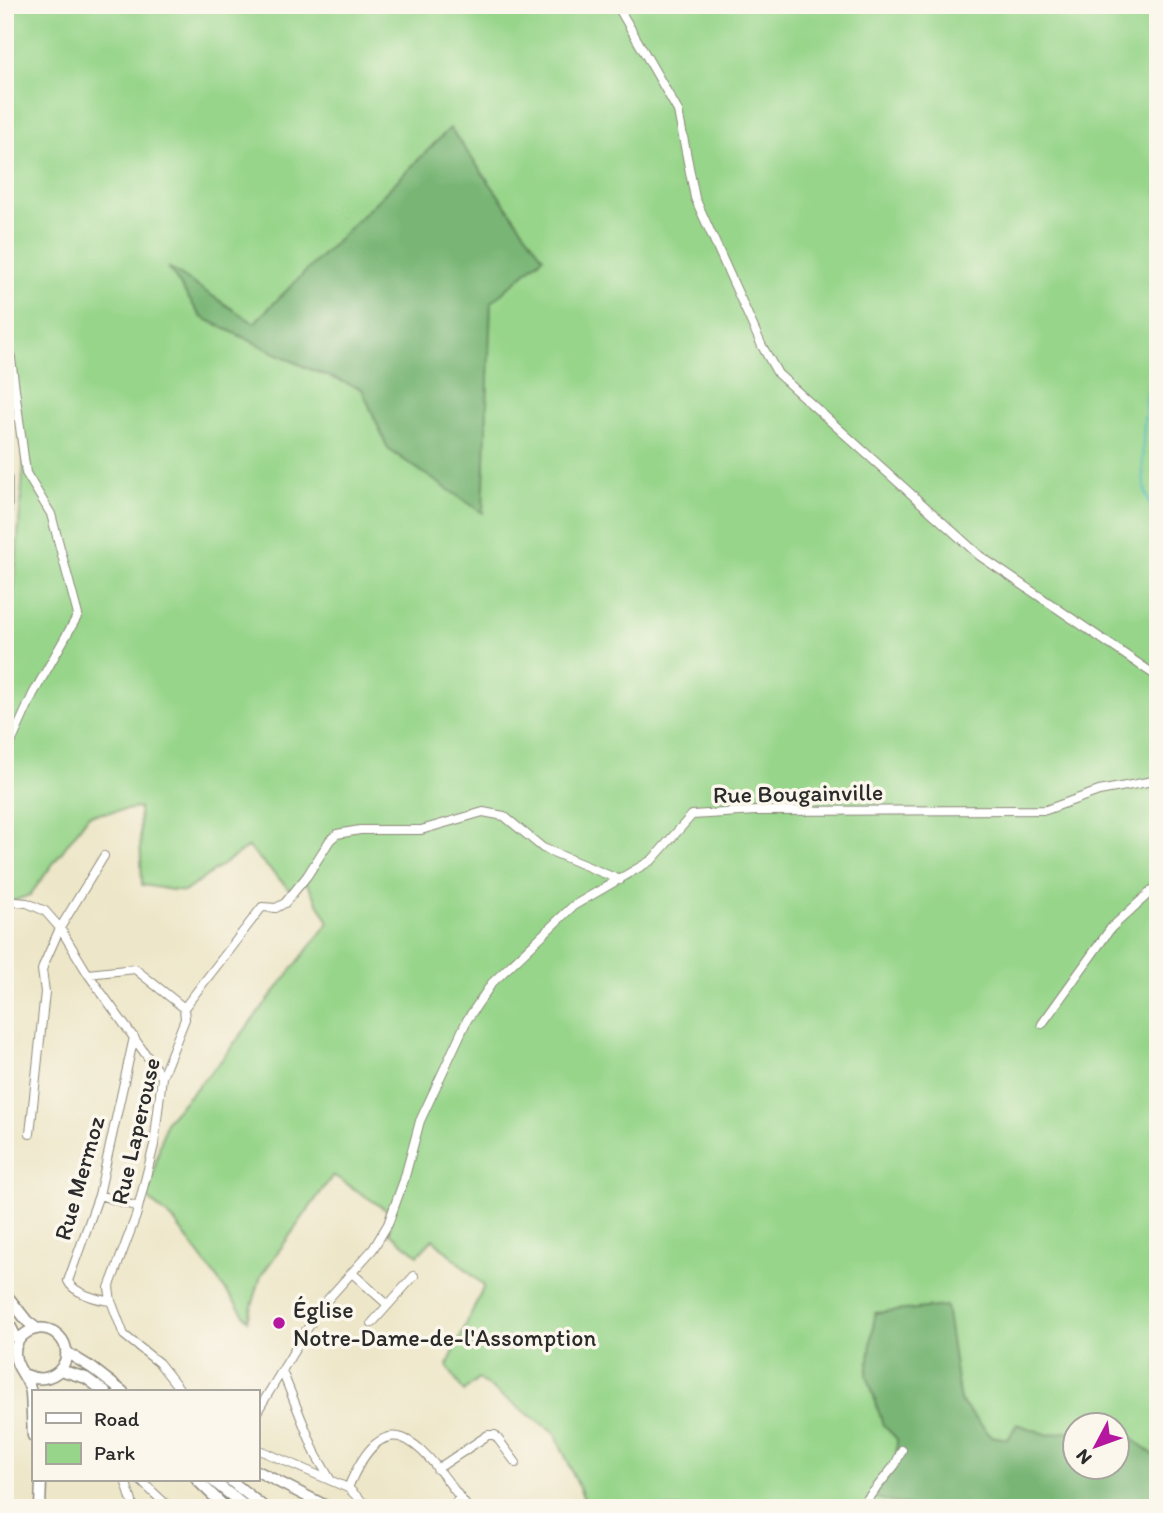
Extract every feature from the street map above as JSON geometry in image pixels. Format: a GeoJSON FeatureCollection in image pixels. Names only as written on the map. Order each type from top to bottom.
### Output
{"type":"FeatureCollection","features":[{"type":"Feature","properties":{"kind":"highway"},"geometry":{"type":"LineString","coordinates":[[5,478],[5,543]]}},
{"type":"Feature","properties":{"kind":"main road"},"geometry":{"type":"LineString","coordinates":[[5,1293],[27,1321],[37,1328],[55,1333],[61,1339],[66,1360],[48,1383],[20,1370],[15,1355],[18,1341],[23,1335],[37,1328]]}},
{"type":"Feature","properties":{"kind":"main road"},"geometry":{"type":"LineString","coordinates":[[5,1316],[18,1341]]}},
{"type":"Feature","properties":{"kind":"main road"},"geometry":{"type":"LineString","coordinates":[[66,1352],[121,1390]]}},
{"type":"Feature","properties":{"kind":"main road"},"geometry":{"type":"LineString","coordinates":[[60,1370],[86,1378],[102,1390]]}},
{"type":"Feature","properties":{"kind":"main road"},"geometry":{"type":"LineString","coordinates":[[26,1375],[31,1394],[32,1415]]}},
{"type":"Feature","properties":{"kind":"main road"},"geometry":{"type":"LineString","coordinates":[[259,1472],[330,1508]]}},
{"type":"Feature","properties":{"kind":"main road"},"geometry":{"type":"LineString","coordinates":[[40,1508],[41,1482]]}},
{"type":"Feature","properties":{"kind":"main road"},"geometry":{"type":"LineString","coordinates":[[199,1482],[226,1508]]}},
{"type":"Feature","properties":{"kind":"main road"},"geometry":{"type":"LineString","coordinates":[[214,1482],[247,1508]]}},
{"type":"Feature","properties":{"kind":"main road"},"geometry":{"type":"LineString","coordinates":[[232,1482],[265,1508]]}},
{"type":"Feature","properties":{"kind":"street"},"geometry":{"type":"LineString","coordinates":[[617,5],[678,111],[695,198],[762,346],[778,374],[980,556],[1158,677]]}},
{"type":"Feature","properties":{"kind":"street"},"geometry":{"type":"LineString","coordinates":[[5,343],[10,351],[26,473],[51,513],[78,615],[33,694],[5,756]]}},
{"type":"Feature","properties":{"kind":"street","name":"Rue Bougainville"},"geometry":{"type":"LineString","coordinates":[[259,1409],[320,1308],[379,1241],[393,1216],[420,1121],[467,1020],[482,998],[504,969],[573,906],[652,860],[692,815],[756,811],[1046,810],[1099,791],[1157,781]]}},
{"type":"Feature","properties":{"kind":"street","name":"Rue Laperouse"},"geometry":{"type":"LineString","coordinates":[[111,1301],[109,1288],[138,1207],[154,1144],[162,1077],[185,1019],[184,1008],[262,907],[281,906],[307,876],[330,840],[337,834],[360,830],[421,830],[483,812],[495,813],[510,820],[543,848],[620,880]]}},
{"type":"Feature","properties":{"kind":"street"},"geometry":{"type":"LineString","coordinates":[[30,1134],[45,992],[42,970],[60,928],[104,856]]}},
{"type":"Feature","properties":{"kind":"street"},"geometry":{"type":"LineString","coordinates":[[1042,1024],[1111,928],[1158,885]]}},
{"type":"Feature","properties":{"kind":"street"},"geometry":{"type":"LineString","coordinates":[[5,901],[27,903],[45,911],[60,928],[88,974],[162,1077]]}},
{"type":"Feature","properties":{"kind":"street"},"geometry":{"type":"LineString","coordinates":[[88,974],[135,969],[184,1008]]}},
{"type":"Feature","properties":{"kind":"street","name":"Rue Mermoz"},"geometry":{"type":"LineString","coordinates":[[111,1301],[72,1288],[68,1281],[99,1195],[134,1037]]}},
{"type":"Feature","properties":{"kind":"street"},"geometry":{"type":"LineString","coordinates":[[99,1195],[138,1207]]}},
{"type":"Feature","properties":{"kind":"street"},"geometry":{"type":"LineString","coordinates":[[352,1273],[388,1305]]}},
{"type":"Feature","properties":{"kind":"street"},"geometry":{"type":"LineString","coordinates":[[372,1323],[414,1276]]}},
{"type":"Feature","properties":{"kind":"street"},"geometry":{"type":"LineString","coordinates":[[111,1301],[124,1335],[159,1363],[180,1390]]}},
{"type":"Feature","properties":{"kind":"street"},"geometry":{"type":"LineString","coordinates":[[282,1371],[316,1455],[330,1479]]}},
{"type":"Feature","properties":{"kind":"street"},"geometry":{"type":"LineString","coordinates":[[438,1469],[488,1435],[495,1434],[516,1462]]}},
{"type":"Feature","properties":{"kind":"street"},"geometry":{"type":"LineString","coordinates":[[348,1488],[363,1457],[378,1441],[391,1436],[404,1437],[418,1446],[468,1508]]}},
{"type":"Feature","properties":{"kind":"street"},"geometry":{"type":"LineString","coordinates":[[259,1450],[348,1488],[369,1508]]}},
{"type":"Feature","properties":{"kind":"street"},"geometry":{"type":"LineString","coordinates":[[860,1508],[895,1465],[902,1450]]}},
{"type":"Feature","properties":{"kind":"street"},"geometry":{"type":"LineString","coordinates":[[126,1482],[134,1508]]}},
{"type":"Feature","properties":{"kind":"street"},"geometry":{"type":"LineString","coordinates":[[142,1482],[170,1508]]}},
{"type":"Feature","properties":{"kind":"street"},"geometry":{"type":"LineString","coordinates":[[450,1508],[460,1498]]}},
{"type":"Feature","properties":{"kind":"green space"},"geometry":{"type":"Polygon","coordinates":[[[5,5],[1158,5],[1158,1508],[588,1508],[555,1433],[478,1379],[464,1392],[447,1366],[484,1286],[433,1239],[418,1255],[390,1233],[391,1213],[333,1175],[261,1276],[248,1320],[174,1221],[147,1198],[166,1121],[219,1063],[329,922],[306,882],[290,890],[248,847],[184,892],[142,885],[139,808],[89,815],[30,895],[5,904],[5,634],[12,614],[24,460],[11,358],[5,347],[5,5]]]}},
{"type":"Feature","properties":{"kind":"green space"},"geometry":{"type":"Polygon","coordinates":[[[450,128],[543,257],[491,303],[483,513],[388,449],[362,389],[307,368],[201,317],[168,267],[254,323],[450,128]]]}},
{"type":"Feature","properties":{"kind":"green space"},"geometry":{"type":"Polygon","coordinates":[[[946,1306],[960,1401],[991,1436],[1008,1439],[1017,1424],[1049,1435],[1062,1432],[1062,1482],[1132,1482],[1132,1438],[1158,1458],[1158,1508],[915,1508],[872,1497],[896,1465],[897,1439],[883,1425],[867,1375],[875,1313],[946,1306]]]}},
{"type":"Feature","properties":{"kind":"waterway"},"geometry":{"type":"LineString","coordinates":[[1158,361],[1146,401],[1143,456],[1145,489],[1158,525]]}},
{"type":"Feature","properties":{"kind":"place","name":"Église Notre-Dame-de-l'Assomption"},"geometry":{"type":"Point","coordinates":[279,1323]}}]}
